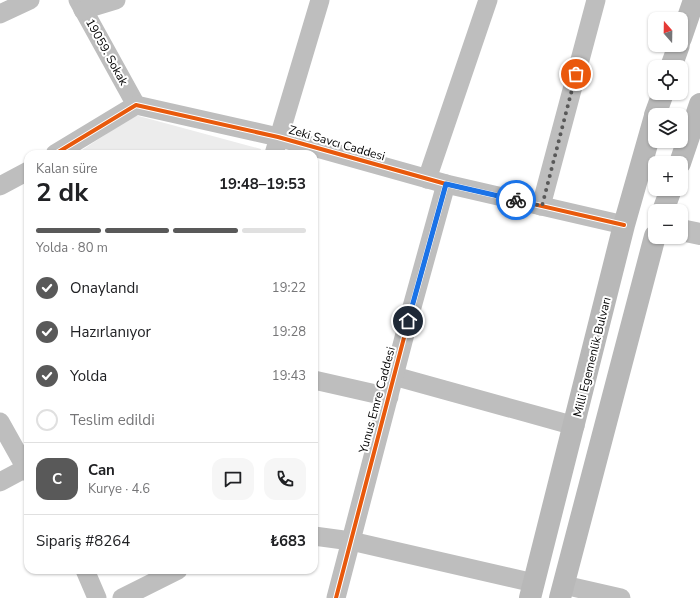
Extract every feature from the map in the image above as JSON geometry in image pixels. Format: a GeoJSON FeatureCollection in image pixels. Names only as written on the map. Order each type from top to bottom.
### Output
{"type":"FeatureCollection","features":[{"type":"Feature","properties":{"kind":"main road"},"geometry":{"type":"LineString","coordinates":[[688,18],[694,0]]}},
{"type":"Feature","properties":{"kind":"main road"},"geometry":{"type":"LineString","coordinates":[[682,156],[700,104]]}},
{"type":"Feature","properties":{"kind":"main road","name":"Milli Egemenlik Bulvarı"},"geometry":{"type":"LineString","coordinates":[[532,590],[575,426],[624,225],[648,141]]}},
{"type":"Feature","properties":{"kind":"main road"},"geometry":{"type":"LineString","coordinates":[[562,591],[653,244]]}},
{"type":"Feature","properties":{"kind":"street"},"geometry":{"type":"LineString","coordinates":[[0,14],[30,0]]}},
{"type":"Feature","properties":{"kind":"street"},"geometry":{"type":"LineString","coordinates":[[81,5],[116,0]]}},
{"type":"Feature","properties":{"kind":"street"},"geometry":{"type":"LineString","coordinates":[[276,145],[320,0]]}},
{"type":"Feature","properties":{"kind":"street"},"geometry":{"type":"LineString","coordinates":[[427,179],[488,0]]}},
{"type":"Feature","properties":{"kind":"street"},"geometry":{"type":"LineString","coordinates":[[542,206],[596,0]]}},
{"type":"Feature","properties":{"kind":"street","name":"19059. Sokak"},"geometry":{"type":"LineString","coordinates":[[81,5],[136,105]]}},
{"type":"Feature","properties":{"kind":"street"},"geometry":{"type":"LineString","coordinates":[[62,150],[136,105]]}},
{"type":"Feature","properties":{"kind":"street","name":"Zeki Savcı Caddesi"},"geometry":{"type":"LineString","coordinates":[[136,105],[298,150]]}},
{"type":"Feature","properties":{"kind":"street","name":"Zeki Savcı Caddesi"},"geometry":{"type":"LineString","coordinates":[[318,154],[624,225]]}},
{"type":"Feature","properties":{"kind":"street"},"geometry":{"type":"LineString","coordinates":[[0,186],[24,173]]}},
{"type":"Feature","properties":{"kind":"street","name":"Yunus Emre Caddesi"},"geometry":{"type":"LineString","coordinates":[[336,598],[446,184]]}},
{"type":"Feature","properties":{"kind":"street"},"geometry":{"type":"LineString","coordinates":[[688,231],[700,234]]}},
{"type":"Feature","properties":{"kind":"street"},"geometry":{"type":"LineString","coordinates":[[394,376],[575,426]]}},
{"type":"Feature","properties":{"kind":"street"},"geometry":{"type":"LineString","coordinates":[[318,381],[389,397]]}},
{"type":"Feature","properties":{"kind":"street"},"geometry":{"type":"LineString","coordinates":[[0,422],[24,464]]}},
{"type":"Feature","properties":{"kind":"street"},"geometry":{"type":"LineString","coordinates":[[0,482],[24,470]]}},
{"type":"Feature","properties":{"kind":"street"},"geometry":{"type":"LineString","coordinates":[[318,537],[351,541],[532,590]]}},
{"type":"Feature","properties":{"kind":"street"},"geometry":{"type":"LineString","coordinates":[[87,574],[98,598]]}},
{"type":"Feature","properties":{"kind":"street"},"geometry":{"type":"LineString","coordinates":[[122,598],[170,574]]}},
{"type":"Feature","properties":{"kind":"street"},"geometry":{"type":"LineString","coordinates":[[562,591],[621,598]]}},
{"type":"Feature","properties":{"kind":"shaded area"},"geometry":{"type":"Polygon","coordinates":[[[135,115],[261,149],[261,150],[82,150],[135,115]]]}},
{"type":"Feature","properties":{"kind":"cycle path"},"geometry":{"type":"LineString","coordinates":[[62,150],[136,105],[278,137],[446,184],[624,225]]}},
{"type":"Feature","properties":{"kind":"cycle path"},"geometry":{"type":"LineString","coordinates":[[336,598],[412,307],[446,184]]}},
{"type":"Feature","properties":{"kind":"way so far"},"geometry":{"type":"LineString","coordinates":[[516,200],[542,206],[576,74]]}},
{"type":"Feature","properties":{"kind":"route"},"geometry":{"type":"LineString","coordinates":[[408,321],[446,184],[516,200]]}}]}
